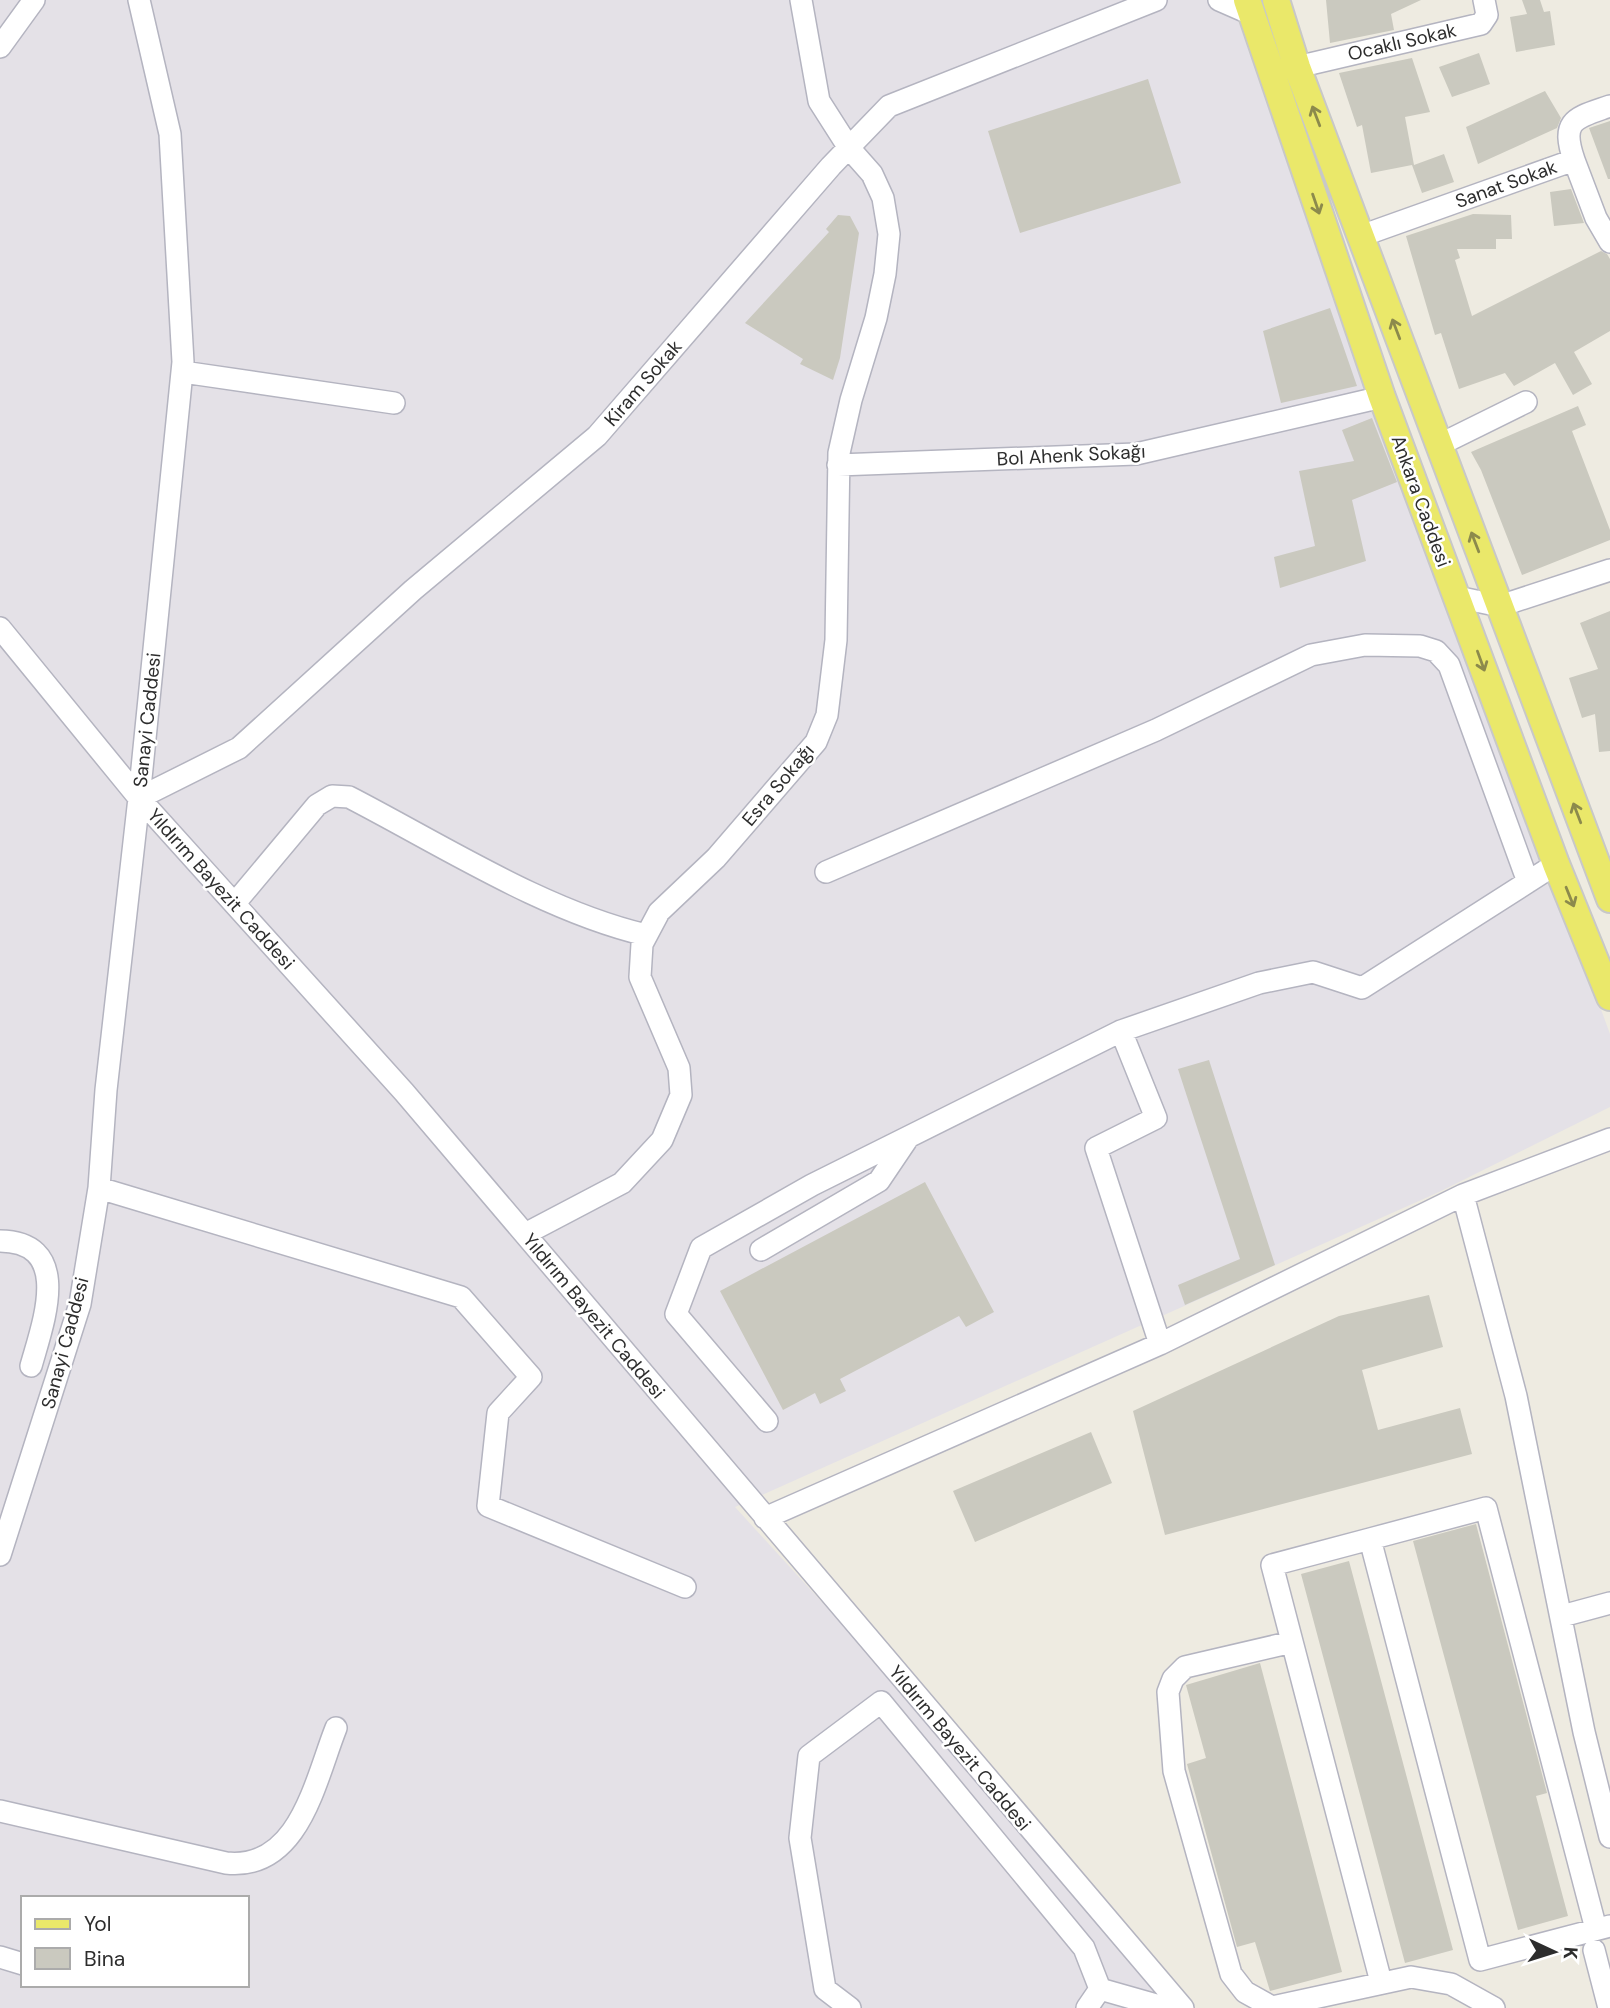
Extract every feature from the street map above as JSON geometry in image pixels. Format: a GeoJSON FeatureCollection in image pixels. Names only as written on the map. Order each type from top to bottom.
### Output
{"type":"FeatureCollection","features":[{"type":"Feature","properties":{"kind":"main road","name":"Ankara Caddesi"},"geometry":{"type":"LineString","coordinates":[[1276,0],[1297,67],[1610,900]]}},
{"type":"Feature","properties":{"kind":"main road","name":"Ankara Caddesi"},"geometry":{"type":"LineString","coordinates":[[1249,7],[1382,397],[1556,864],[1610,997]]}},
{"type":"Feature","properties":{"kind":"street"},"geometry":{"type":"LineString","coordinates":[[0,47],[34,0]]}},
{"type":"Feature","properties":{"kind":"street","name":"Sanayi Caddesi"},"geometry":{"type":"LineString","coordinates":[[0,1555],[5,1526],[80,1304],[99,1188],[106,1090],[183,372],[170,134],[139,0]]}},
{"type":"Feature","properties":{"kind":"street","name":"Esra Sokağı"},"geometry":{"type":"LineString","coordinates":[[525,1234],[622,1183],[662,1140],[681,1095],[679,1068],[640,977],[639,958],[646,936],[659,912],[716,858],[816,742],[827,715],[836,640],[838,465],[851,400],[876,318],[889,234],[883,198],[872,174],[849,148],[819,101],[801,0]]}},
{"type":"Feature","properties":{"kind":"street","name":"Kiram Sokak"},"geometry":{"type":"LineString","coordinates":[[139,798],[239,748],[413,590],[597,436],[849,148],[889,106],[1156,0]]}},
{"type":"Feature","properties":{"kind":"street"},"geometry":{"type":"LineString","coordinates":[[1219,0],[1249,7]]}},
{"type":"Feature","properties":{"kind":"street","name":"Ocaklı Sokak"},"geometry":{"type":"LineString","coordinates":[[1297,67],[1481,24],[1487,15],[1484,0]]}},
{"type":"Feature","properties":{"kind":"street","name":"Sanat Sokak"},"geometry":{"type":"LineString","coordinates":[[1361,236],[1574,160],[1568,139],[1570,125],[1574,119],[1610,106]]}},
{"type":"Feature","properties":{"kind":"street"},"geometry":{"type":"LineString","coordinates":[[1574,160],[1596,218],[1610,242]]}},
{"type":"Feature","properties":{"kind":"street"},"geometry":{"type":"LineString","coordinates":[[183,372],[394,403]]}},
{"type":"Feature","properties":{"kind":"street","name":"Bol Ahenk Sokağı"},"geometry":{"type":"LineString","coordinates":[[838,465],[1136,454],[1382,397]]}},
{"type":"Feature","properties":{"kind":"street"},"geometry":{"type":"LineString","coordinates":[[1439,445],[1526,401]]}},
{"type":"Feature","properties":{"kind":"street"},"geometry":{"type":"LineString","coordinates":[[1457,597],[1500,606],[1610,570]]}},
{"type":"Feature","properties":{"kind":"street","name":"Yıldırım Bayezit Caddesi"},"geometry":{"type":"LineString","coordinates":[[0,628],[139,798],[404,1092],[1183,2008]]}},
{"type":"Feature","properties":{"kind":"street"},"geometry":{"type":"LineString","coordinates":[[827,872],[1156,730],[1311,655],[1345,646],[1401,645],[1428,648],[1449,665],[1528,882]]}},
{"type":"Feature","properties":{"kind":"street"},"geometry":{"type":"LineString","coordinates":[[234,904],[317,805],[340,795],[349,797],[556,904],[599,922],[646,936]]}},
{"type":"Feature","properties":{"kind":"street"},"geometry":{"type":"LineString","coordinates":[[767,1421],[676,1314],[701,1248],[812,1185],[1121,1031],[1259,983],[1313,972],[1362,988],[1556,864]]}},
{"type":"Feature","properties":{"kind":"street"},"geometry":{"type":"LineString","coordinates":[[1121,1031],[1156,1118],[1096,1147],[1160,1344]]}},
{"type":"Feature","properties":{"kind":"street"},"geometry":{"type":"LineString","coordinates":[[761,1250],[880,1181],[909,1136]]}},
{"type":"Feature","properties":{"kind":"street"},"geometry":{"type":"LineString","coordinates":[[765,1518],[1160,1344],[1463,1195],[1610,1139]]}},
{"type":"Feature","properties":{"kind":"street"},"geometry":{"type":"LineString","coordinates":[[99,1188],[461,1297],[531,1377],[498,1413],[488,1506],[685,1587]]}},
{"type":"Feature","properties":{"kind":"street"},"geometry":{"type":"LineString","coordinates":[[1463,1195],[1516,1396],[1584,1732],[1610,1837]]}},
{"type":"Feature","properties":{"kind":"street"},"geometry":{"type":"LineString","coordinates":[[0,1241],[23,1244],[32,1249],[48,1278],[48,1297],[31,1366]]}},
{"type":"Feature","properties":{"kind":"street"},"geometry":{"type":"LineString","coordinates":[[48,1297],[80,1304]]}},
{"type":"Feature","properties":{"kind":"street"},"geometry":{"type":"LineString","coordinates":[[1381,1982],[1272,1565],[1486,1508],[1600,1935],[1609,2008]]}},
{"type":"Feature","properties":{"kind":"street"},"geometry":{"type":"LineString","coordinates":[[1370,1539],[1480,1960],[1600,1935]]}},
{"type":"Feature","properties":{"kind":"street"},"geometry":{"type":"LineString","coordinates":[[1562,1616],[1610,1603]]}},
{"type":"Feature","properties":{"kind":"street"},"geometry":{"type":"LineString","coordinates":[[1292,1642],[1185,1667],[1178,1673],[1168,1692],[1174,1771],[1227,1963],[1245,1992],[1266,2005],[1278,2007],[1411,1977],[1439,1980],[1494,2008]]}},
{"type":"Feature","properties":{"kind":"street"},"geometry":{"type":"LineString","coordinates":[[850,2008],[825,1989],[800,1838],[809,1756],[881,1702],[1084,1948],[1100,1989]]}},
{"type":"Feature","properties":{"kind":"street"},"geometry":{"type":"LineString","coordinates":[[0,1811],[226,1863],[257,1861],[283,1846],[300,1818],[336,1728]]}},
{"type":"Feature","properties":{"kind":"street"},"geometry":{"type":"LineString","coordinates":[[0,1957],[21,1963]]}},
{"type":"Feature","properties":{"kind":"street"},"geometry":{"type":"LineString","coordinates":[[1087,2008],[1100,1989]]}},
{"type":"Feature","properties":{"kind":"street"},"geometry":{"type":"LineString","coordinates":[[1100,1989],[1167,2008]]}},
{"type":"Feature","properties":{"kind":"shaded area"},"geometry":{"type":"Polygon","coordinates":[[[0,0],[1235,0],[1241,24],[1610,1034],[1610,1107],[1439,1192],[735,1507],[1181,1996],[1167,2008],[0,2008],[0,0]]]}},
{"type":"Feature","properties":{"kind":"building"},"geometry":{"type":"Polygon","coordinates":[[[1326,0],[1421,0],[1391,14],[1394,30],[1330,43],[1326,0]]]}},
{"type":"Feature","properties":{"kind":"building"},"geometry":{"type":"Polygon","coordinates":[[[1522,0],[1540,0],[1544,12],[1550,11],[1555,45],[1516,52],[1510,17],[1527,14],[1522,0]]]}},
{"type":"Feature","properties":{"kind":"building"},"geometry":{"type":"Polygon","coordinates":[[[1479,53],[1490,84],[1452,97],[1439,67],[1479,53]]]}},
{"type":"Feature","properties":{"kind":"building"},"geometry":{"type":"Polygon","coordinates":[[[1412,58],[1430,112],[1405,117],[1414,165],[1444,154],[1454,182],[1422,193],[1412,165],[1371,173],[1362,125],[1357,127],[1339,73],[1412,58]]]}},
{"type":"Feature","properties":{"kind":"building"},"geometry":{"type":"Polygon","coordinates":[[[1148,79],[1181,183],[1020,233],[988,131],[1148,79]]]}},
{"type":"Feature","properties":{"kind":"building"},"geometry":{"type":"Polygon","coordinates":[[[1545,91],[1561,118],[1557,128],[1478,164],[1466,127],[1545,91]]]}},
{"type":"Feature","properties":{"kind":"building"},"geometry":{"type":"Polygon","coordinates":[[[1610,121],[1610,179],[1608,179],[1589,128],[1610,121]]]}},
{"type":"Feature","properties":{"kind":"building"},"geometry":{"type":"Polygon","coordinates":[[[1571,189],[1584,223],[1554,226],[1550,192],[1571,189]]]}},
{"type":"Feature","properties":{"kind":"building"},"geometry":{"type":"Polygon","coordinates":[[[1473,214],[1511,215],[1512,239],[1496,239],[1496,249],[1457,249],[1460,258],[1455,260],[1472,316],[1601,251],[1607,254],[1610,259],[1610,331],[1574,352],[1592,384],[1573,395],[1555,363],[1514,386],[1505,373],[1459,389],[1441,333],[1435,335],[1406,236],[1473,214]]]}},
{"type":"Feature","properties":{"kind":"building"},"geometry":{"type":"Polygon","coordinates":[[[838,215],[850,216],[859,233],[840,358],[833,380],[800,364],[803,359],[745,323],[829,232],[826,229],[838,215]]]}},
{"type":"Feature","properties":{"kind":"building"},"geometry":{"type":"Polygon","coordinates":[[[1330,308],[1357,386],[1281,403],[1263,331],[1330,308]]]}},
{"type":"Feature","properties":{"kind":"building"},"geometry":{"type":"Polygon","coordinates":[[[1578,406],[1586,425],[1572,431],[1610,530],[1610,540],[1522,575],[1481,470],[1471,452],[1578,406]]]}},
{"type":"Feature","properties":{"kind":"building"},"geometry":{"type":"Polygon","coordinates":[[[1372,418],[1397,482],[1352,500],[1366,561],[1280,588],[1274,557],[1315,546],[1299,471],[1354,461],[1342,430],[1372,418]]]}},
{"type":"Feature","properties":{"kind":"building"},"geometry":{"type":"Polygon","coordinates":[[[1610,611],[1610,751],[1599,752],[1595,714],[1582,718],[1569,678],[1598,669],[1580,623],[1610,611]]]}},
{"type":"Feature","properties":{"kind":"building"},"geometry":{"type":"Polygon","coordinates":[[[1209,1060],[1275,1265],[1185,1305],[1178,1285],[1240,1259],[1178,1069],[1209,1060]]]}},
{"type":"Feature","properties":{"kind":"building"},"geometry":{"type":"Polygon","coordinates":[[[925,1182],[994,1312],[966,1327],[959,1316],[840,1379],[846,1391],[820,1404],[815,1393],[783,1410],[720,1291],[925,1182]]]}},
{"type":"Feature","properties":{"kind":"building"},"geometry":{"type":"Polygon","coordinates":[[[1429,1295],[1443,1347],[1362,1370],[1378,1430],[1460,1408],[1472,1454],[1165,1535],[1133,1411],[1339,1316],[1429,1295]]]}},
{"type":"Feature","properties":{"kind":"building"},"geometry":{"type":"Polygon","coordinates":[[[1091,1432],[1112,1483],[975,1542],[953,1491],[1091,1432]]]}},
{"type":"Feature","properties":{"kind":"building"},"geometry":{"type":"Polygon","coordinates":[[[1476,1524],[1547,1793],[1536,1796],[1568,1916],[1518,1930],[1413,1541],[1476,1524]]]}},
{"type":"Feature","properties":{"kind":"building"},"geometry":{"type":"Polygon","coordinates":[[[1349,1561],[1453,1950],[1405,1963],[1301,1574],[1349,1561]]]}},
{"type":"Feature","properties":{"kind":"building"},"geometry":{"type":"Polygon","coordinates":[[[1260,1663],[1342,1972],[1270,1991],[1255,1942],[1237,1947],[1187,1764],[1206,1758],[1186,1685],[1260,1663]]]}}]}
